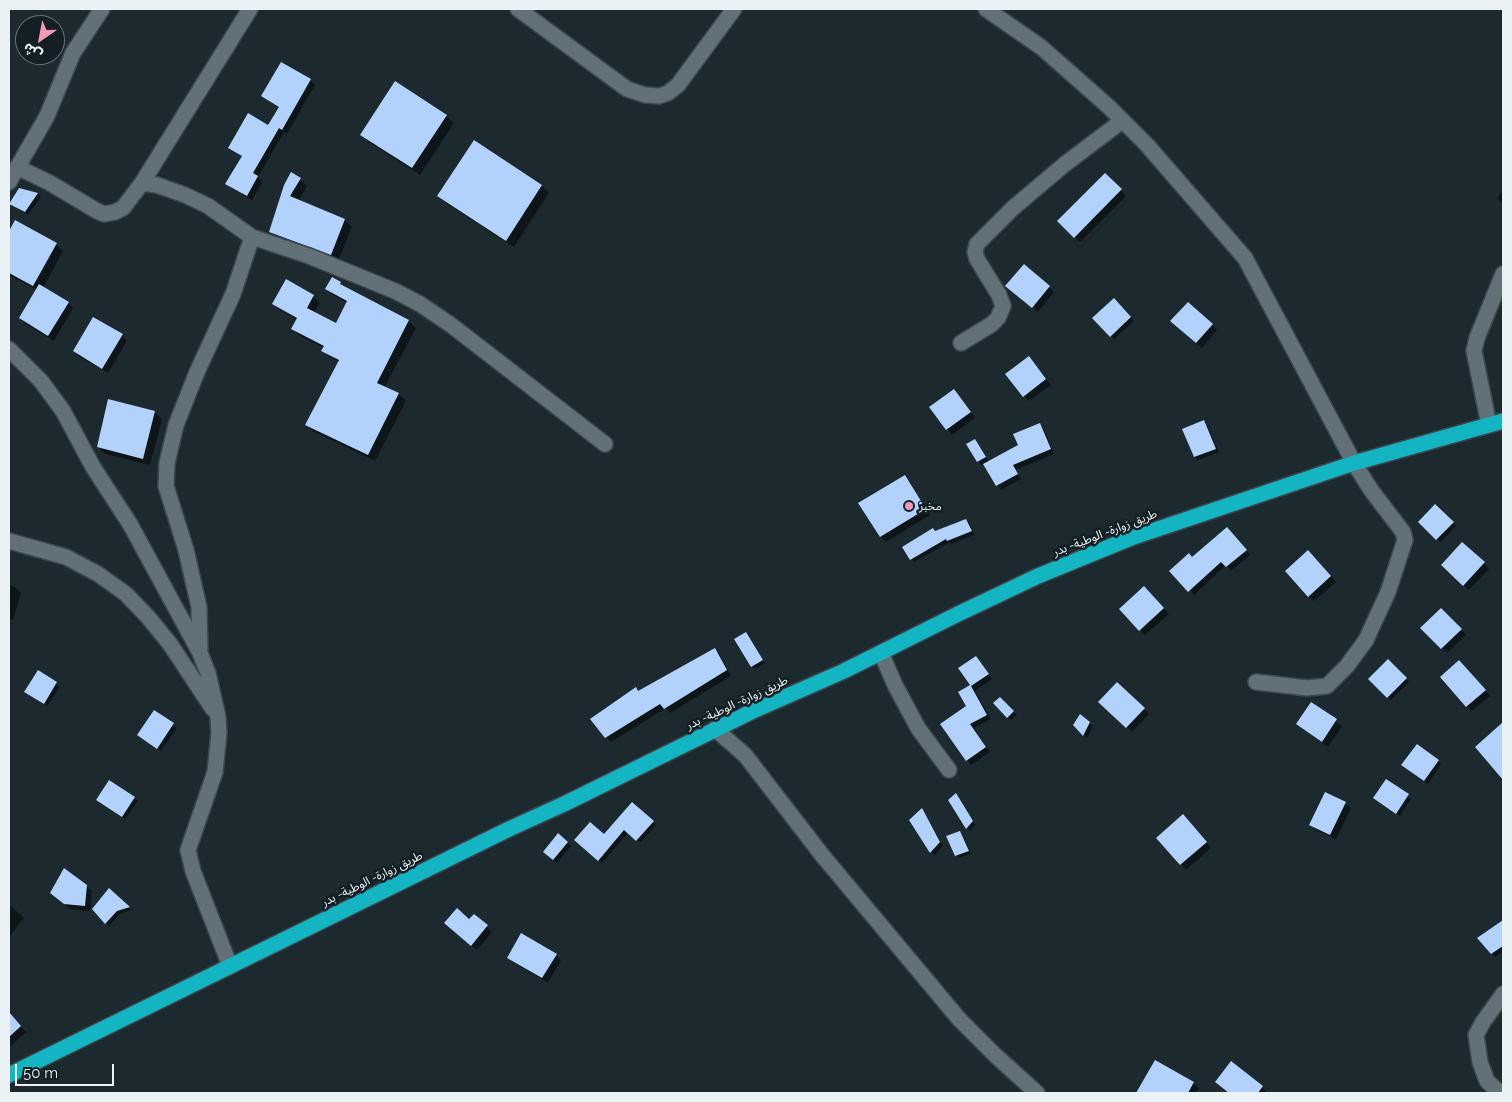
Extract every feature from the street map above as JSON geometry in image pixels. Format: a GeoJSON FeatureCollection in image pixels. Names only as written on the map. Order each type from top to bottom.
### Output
{"type":"FeatureCollection","features":[{"type":"Feature","properties":{"kind":"highway","name":"طريق زوارة- الوطية- بدر"},"geometry":{"type":"LineString","coordinates":[[9,1075],[509,829],[664,756],[715,729],[880,653],[1002,592],[1094,552],[1177,522],[1354,463],[1496,423]]}},
{"type":"Feature","properties":{"kind":"street"},"geometry":{"type":"LineString","coordinates":[[9,182],[47,116],[76,48],[102,9]]}},
{"type":"Feature","properties":{"kind":"street"},"geometry":{"type":"LineString","coordinates":[[17,167],[50,183],[104,214],[123,208],[142,183],[250,9]]}},
{"type":"Feature","properties":{"kind":"street"},"geometry":{"type":"LineString","coordinates":[[518,9],[627,88],[645,96],[659,96],[668,93],[678,85],[734,9]]}},
{"type":"Feature","properties":{"kind":"street"},"geometry":{"type":"LineString","coordinates":[[986,9],[1041,47],[1122,121],[1152,151],[1245,258],[1354,463],[1403,532],[1405,540],[1388,592],[1366,640],[1347,666],[1327,686],[1307,688],[1256,682]]}},
{"type":"Feature","properties":{"kind":"street"},"geometry":{"type":"LineString","coordinates":[[961,343],[992,324],[998,318],[1003,306],[999,295],[976,259],[977,244],[1013,208],[1058,170],[1122,121]]}},
{"type":"Feature","properties":{"kind":"street"},"geometry":{"type":"LineString","coordinates":[[142,183],[157,185],[200,202],[252,238],[310,256],[357,274],[420,304],[451,325],[605,444]]}},
{"type":"Feature","properties":{"kind":"street"},"geometry":{"type":"LineString","coordinates":[[200,653],[199,607],[186,550],[166,486],[167,463],[176,425],[197,372],[233,294],[252,238]]}},
{"type":"Feature","properties":{"kind":"street"},"geometry":{"type":"LineString","coordinates":[[1496,423],[1474,351],[1476,338],[1503,274]]}},
{"type":"Feature","properties":{"kind":"street"},"geometry":{"type":"LineString","coordinates":[[9,349],[55,397],[93,467],[130,524],[200,653],[208,673],[218,717],[219,733],[215,772],[188,850],[193,871],[230,966]]}},
{"type":"Feature","properties":{"kind":"street"},"geometry":{"type":"LineString","coordinates":[[9,541],[66,557],[98,574],[126,594],[170,644],[218,717]]}},
{"type":"Feature","properties":{"kind":"street"},"geometry":{"type":"LineString","coordinates":[[880,653],[918,728],[949,770]]}},
{"type":"Feature","properties":{"kind":"street"},"geometry":{"type":"LineString","coordinates":[[715,729],[744,756],[822,855],[947,1005],[975,1036],[1038,1093]]}},
{"type":"Feature","properties":{"kind":"street"},"geometry":{"type":"LineString","coordinates":[[1500,1093],[1487,1081],[1480,1062],[1476,1035],[1503,994]]}},
{"type":"Feature","properties":{"kind":"building"},"geometry":{"type":"Polygon","coordinates":[[[281,62],[311,79],[282,130],[279,128],[253,173],[258,176],[247,196],[225,184],[242,156],[228,148],[248,113],[268,125],[279,107],[261,96],[281,62]]]}},
{"type":"Feature","properties":{"kind":"building"},"geometry":{"type":"Polygon","coordinates":[[[395,81],[447,115],[412,168],[360,135],[395,81]]]}},
{"type":"Feature","properties":{"kind":"building"},"geometry":{"type":"Polygon","coordinates":[[[474,140],[542,185],[506,241],[437,196],[474,140]]]}},
{"type":"Feature","properties":{"kind":"building"},"geometry":{"type":"Polygon","coordinates":[[[291,172],[301,178],[290,196],[345,219],[331,255],[269,232],[284,185],[291,172]]]}},
{"type":"Feature","properties":{"kind":"building"},"geometry":{"type":"Polygon","coordinates":[[[1105,173],[1122,189],[1074,238],[1057,221],[1105,173]]]}},
{"type":"Feature","properties":{"kind":"building"},"geometry":{"type":"Polygon","coordinates":[[[19,188],[38,193],[25,212],[9,204],[19,188]]]}},
{"type":"Feature","properties":{"kind":"building"},"geometry":{"type":"Polygon","coordinates":[[[15,220],[57,243],[33,286],[9,273],[9,231],[15,220]]]}},
{"type":"Feature","properties":{"kind":"building"},"geometry":{"type":"Polygon","coordinates":[[[1024,264],[1050,286],[1032,308],[1005,286],[1024,264]]]}},
{"type":"Feature","properties":{"kind":"building"},"geometry":{"type":"Polygon","coordinates":[[[332,277],[341,282],[340,284],[409,320],[377,383],[399,393],[368,455],[305,425],[339,360],[321,351],[324,346],[291,329],[297,318],[272,304],[286,279],[314,295],[307,308],[336,323],[347,301],[325,289],[332,277]]]}},
{"type":"Feature","properties":{"kind":"building"},"geometry":{"type":"Polygon","coordinates":[[[39,284],[69,302],[48,336],[19,318],[39,284]]]}},
{"type":"Feature","properties":{"kind":"building"},"geometry":{"type":"Polygon","coordinates":[[[1114,298],[1131,317],[1110,337],[1092,318],[1114,298]]]}},
{"type":"Feature","properties":{"kind":"building"},"geometry":{"type":"Polygon","coordinates":[[[1188,302],[1213,324],[1196,343],[1170,321],[1188,302]]]}},
{"type":"Feature","properties":{"kind":"building"},"geometry":{"type":"Polygon","coordinates":[[[93,317],[123,334],[102,369],[73,351],[93,317]]]}},
{"type":"Feature","properties":{"kind":"building"},"geometry":{"type":"Polygon","coordinates":[[[1029,356],[1046,379],[1023,397],[1005,374],[1029,356]]]}},
{"type":"Feature","properties":{"kind":"building"},"geometry":{"type":"Polygon","coordinates":[[[954,389],[971,412],[946,430],[929,407],[954,389]]]}},
{"type":"Feature","properties":{"kind":"building"},"geometry":{"type":"Polygon","coordinates":[[[108,399],[155,411],[143,459],[97,447],[108,399]]]}},
{"type":"Feature","properties":{"kind":"building"},"geometry":{"type":"Polygon","coordinates":[[[1204,420],[1216,449],[1194,457],[1182,429],[1204,420]]]}},
{"type":"Feature","properties":{"kind":"building"},"geometry":{"type":"Polygon","coordinates":[[[1040,423],[1051,449],[1013,465],[1018,474],[996,486],[983,464],[1018,445],[1013,434],[1040,423]]]}},
{"type":"Feature","properties":{"kind":"building"},"geometry":{"type":"Polygon","coordinates":[[[975,439],[986,457],[977,462],[966,444],[975,439]]]}},
{"type":"Feature","properties":{"kind":"building"},"geometry":{"type":"Polygon","coordinates":[[[905,475],[926,509],[880,537],[858,503],[905,475]]]}},
{"type":"Feature","properties":{"kind":"building"},"geometry":{"type":"Polygon","coordinates":[[[1435,504],[1454,522],[1436,540],[1418,522],[1435,504]]]}},
{"type":"Feature","properties":{"kind":"building"},"geometry":{"type":"Polygon","coordinates":[[[966,519],[972,531],[947,541],[946,539],[910,560],[902,547],[933,528],[935,531],[966,519]]]}},
{"type":"Feature","properties":{"kind":"building"},"geometry":{"type":"Polygon","coordinates":[[[1227,527],[1247,550],[1226,567],[1221,562],[1188,592],[1169,571],[1189,553],[1192,557],[1227,527]]]}},
{"type":"Feature","properties":{"kind":"building"},"geometry":{"type":"Polygon","coordinates":[[[1462,542],[1485,562],[1463,586],[1441,565],[1462,542]]]}},
{"type":"Feature","properties":{"kind":"building"},"geometry":{"type":"Polygon","coordinates":[[[1308,550],[1331,576],[1308,597],[1285,571],[1308,550]]]}},
{"type":"Feature","properties":{"kind":"building"},"geometry":{"type":"Polygon","coordinates":[[[1144,586],[1164,608],[1139,631],[1119,609],[1144,586]]]}},
{"type":"Feature","properties":{"kind":"building"},"geometry":{"type":"Polygon","coordinates":[[[1441,608],[1462,629],[1441,649],[1420,628],[1441,608]]]}},
{"type":"Feature","properties":{"kind":"building"},"geometry":{"type":"Polygon","coordinates":[[[746,632],[763,660],[751,667],[734,639],[746,632]]]}},
{"type":"Feature","properties":{"kind":"building"},"geometry":{"type":"Polygon","coordinates":[[[715,648],[727,670],[664,709],[660,704],[605,738],[590,719],[636,687],[638,691],[715,648]]]}},
{"type":"Feature","properties":{"kind":"building"},"geometry":{"type":"Polygon","coordinates":[[[976,656],[989,674],[971,686],[987,715],[970,724],[986,747],[966,761],[940,724],[966,706],[958,692],[970,685],[958,668],[976,656]]]}},
{"type":"Feature","properties":{"kind":"building"},"geometry":{"type":"Polygon","coordinates":[[[1388,659],[1407,678],[1387,698],[1368,679],[1388,659]]]}},
{"type":"Feature","properties":{"kind":"building"},"geometry":{"type":"Polygon","coordinates":[[[1459,660],[1486,690],[1466,707],[1440,677],[1459,660]]]}},
{"type":"Feature","properties":{"kind":"building"},"geometry":{"type":"Polygon","coordinates":[[[38,670],[57,682],[44,704],[24,692],[38,670]]]}},
{"type":"Feature","properties":{"kind":"building"},"geometry":{"type":"Polygon","coordinates":[[[1117,682],[1145,708],[1126,728],[1098,702],[1117,682]]]}},
{"type":"Feature","properties":{"kind":"building"},"geometry":{"type":"Polygon","coordinates":[[[1000,697],[1014,711],[1007,718],[993,703],[1000,697]]]}},
{"type":"Feature","properties":{"kind":"building"},"geometry":{"type":"Polygon","coordinates":[[[1311,702],[1337,719],[1322,742],[1296,724],[1311,702]]]}},
{"type":"Feature","properties":{"kind":"building"},"geometry":{"type":"Polygon","coordinates":[[[154,710],[174,723],[157,749],[137,735],[154,710]]]}},
{"type":"Feature","properties":{"kind":"building"},"geometry":{"type":"Polygon","coordinates":[[[1080,714],[1090,722],[1083,736],[1073,725],[1080,714]]]}},
{"type":"Feature","properties":{"kind":"building"},"geometry":{"type":"Polygon","coordinates":[[[1503,722],[1503,780],[1475,747],[1503,722]]]}},
{"type":"Feature","properties":{"kind":"building"},"geometry":{"type":"Polygon","coordinates":[[[1417,744],[1439,760],[1424,781],[1401,765],[1417,744]]]}},
{"type":"Feature","properties":{"kind":"building"},"geometry":{"type":"Polygon","coordinates":[[[1386,779],[1409,794],[1396,814],[1373,798],[1386,779]]]}},
{"type":"Feature","properties":{"kind":"building"},"geometry":{"type":"Polygon","coordinates":[[[109,780],[135,797],[122,817],[96,800],[109,780]]]}},
{"type":"Feature","properties":{"kind":"building"},"geometry":{"type":"Polygon","coordinates":[[[1325,792],[1346,802],[1330,835],[1309,825],[1325,792]]]}},
{"type":"Feature","properties":{"kind":"building"},"geometry":{"type":"Polygon","coordinates":[[[956,793],[973,821],[966,829],[948,800],[956,793]]]}},
{"type":"Feature","properties":{"kind":"building"},"geometry":{"type":"Polygon","coordinates":[[[632,802],[654,821],[636,841],[624,830],[598,861],[574,840],[590,822],[604,834],[632,802]]]}},
{"type":"Feature","properties":{"kind":"building"},"geometry":{"type":"Polygon","coordinates":[[[922,808],[940,842],[930,853],[909,820],[922,808]]]}},
{"type":"Feature","properties":{"kind":"building"},"geometry":{"type":"Polygon","coordinates":[[[1183,814],[1207,842],[1180,865],[1156,838],[1183,814]]]}},
{"type":"Feature","properties":{"kind":"building"},"geometry":{"type":"Polygon","coordinates":[[[960,831],[969,851],[955,856],[946,836],[960,831]]]}},
{"type":"Feature","properties":{"kind":"building"},"geometry":{"type":"Polygon","coordinates":[[[558,833],[568,842],[553,860],[543,852],[558,833]]]}},
{"type":"Feature","properties":{"kind":"building"},"geometry":{"type":"Polygon","coordinates":[[[64,868],[87,885],[85,906],[64,904],[50,893],[64,868]]]}},
{"type":"Feature","properties":{"kind":"building"},"geometry":{"type":"Polygon","coordinates":[[[109,888],[130,907],[117,911],[105,924],[92,909],[109,888]]]}},
{"type":"Feature","properties":{"kind":"building"},"geometry":{"type":"Polygon","coordinates":[[[457,908],[469,919],[474,914],[488,925],[471,946],[444,923],[457,908]]]}},
{"type":"Feature","properties":{"kind":"building"},"geometry":{"type":"Polygon","coordinates":[[[1503,920],[1503,946],[1491,954],[1477,938],[1503,920]]]}},
{"type":"Feature","properties":{"kind":"building"},"geometry":{"type":"Polygon","coordinates":[[[521,933],[557,954],[542,978],[507,958],[521,933]]]}},
{"type":"Feature","properties":{"kind":"building"},"geometry":{"type":"Polygon","coordinates":[[[9,1012],[21,1026],[9,1037],[9,1012]]]}},
{"type":"Feature","properties":{"kind":"building"},"geometry":{"type":"Polygon","coordinates":[[[1155,1060],[1194,1082],[1188,1093],[1136,1093],[1155,1060]]]}},
{"type":"Feature","properties":{"kind":"building"},"geometry":{"type":"Polygon","coordinates":[[[1231,1061],[1263,1086],[1258,1093],[1229,1093],[1215,1082],[1231,1061]]]}},
{"type":"Feature","properties":{"kind":"place","name":"مخبز"},"geometry":{"type":"Point","coordinates":[909,506]}}]}
